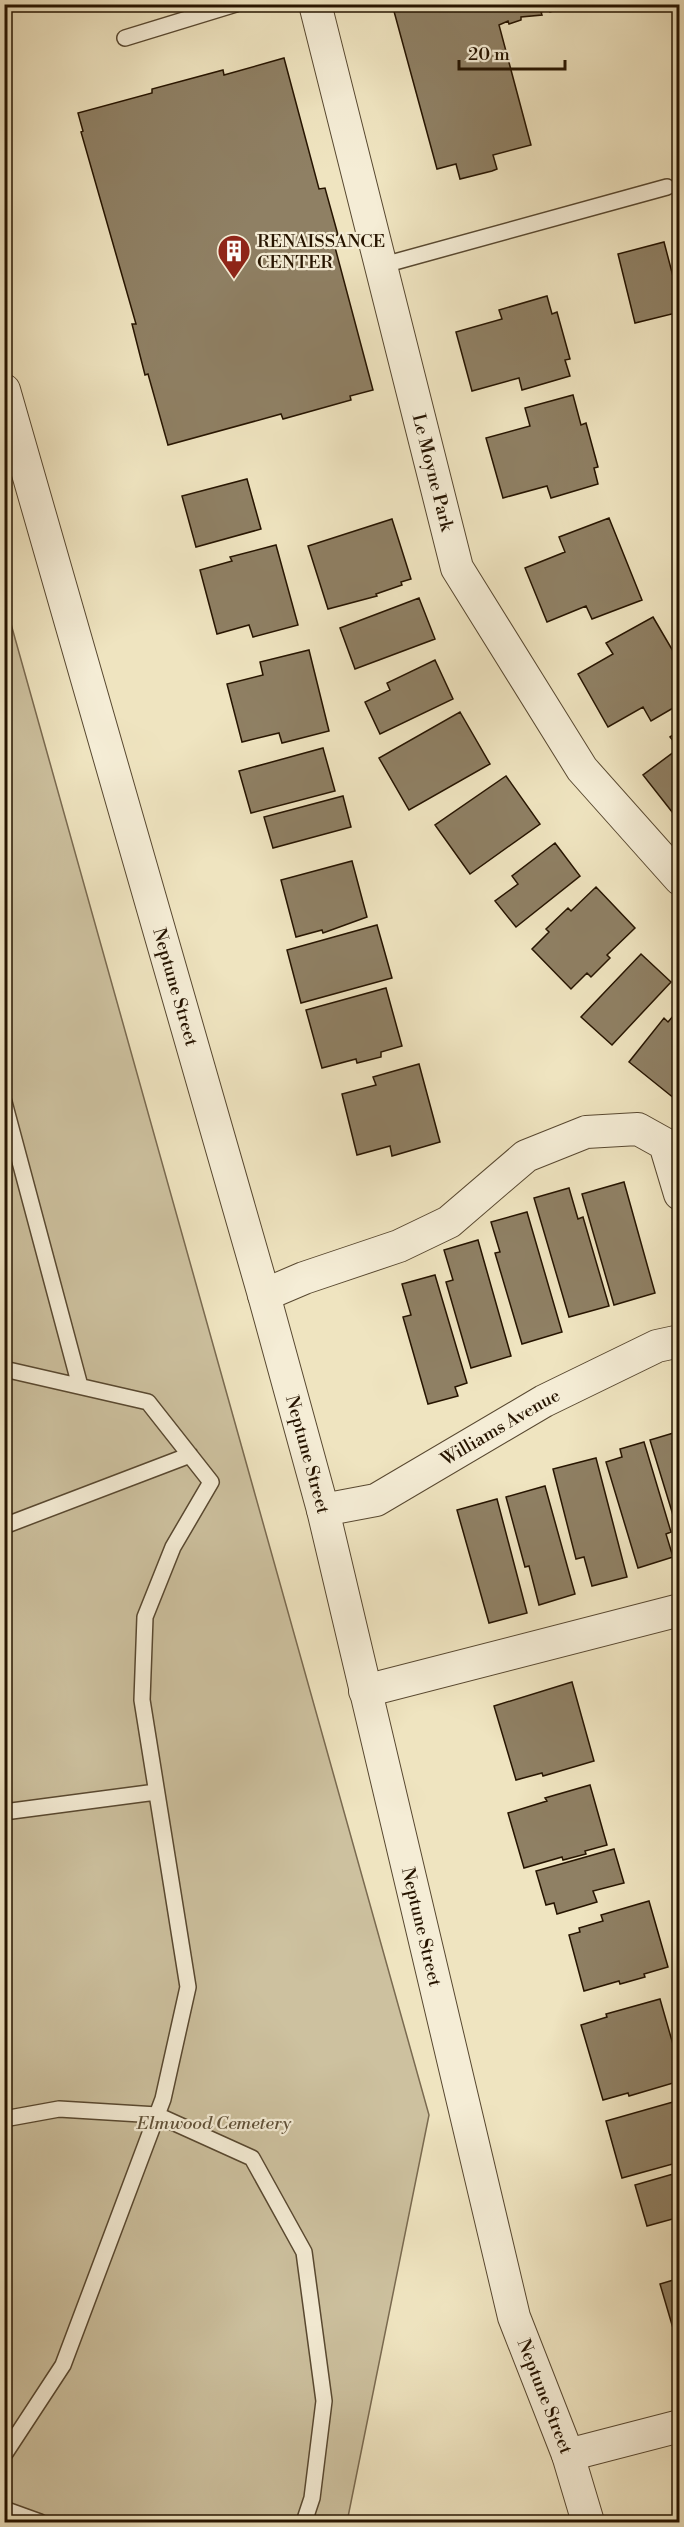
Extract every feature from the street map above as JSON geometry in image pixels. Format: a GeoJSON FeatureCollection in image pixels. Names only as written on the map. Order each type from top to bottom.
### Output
{"type":"FeatureCollection","features":[{"type":"Feature","properties":{"kind":"street","name":"Le Moyne Park"},"geometry":{"type":"LineString","coordinates":[[315,4],[457,568],[582,769],[680,879]]}},
{"type":"Feature","properties":{"kind":"street","name":"Neptune Street"},"geometry":{"type":"LineString","coordinates":[[4,390],[264,1295],[323,1510],[514,2317],[568,2455],[588,2523]]}},
{"type":"Feature","properties":{"kind":"street"},"geometry":{"type":"LineString","coordinates":[[264,1295],[304,1278],[399,1246],[449,1222],[526,1156],[586,1132],[638,1129],[665,1144],[680,1194]]}},
{"type":"Feature","properties":{"kind":"street","name":"Williams Avenue"},"geometry":{"type":"LineString","coordinates":[[323,1510],[376,1500],[544,1401],[657,1346],[680,1341]]}},
{"type":"Feature","properties":{"kind":"street"},"geometry":{"type":"LineString","coordinates":[[365,1691],[680,1610]]}},
{"type":"Feature","properties":{"kind":"street"},"geometry":{"type":"LineString","coordinates":[[568,2455],[680,2426]]}},
{"type":"Feature","properties":{"kind":"lane"},"geometry":{"type":"LineString","coordinates":[[124,38],[236,4]]}},
{"type":"Feature","properties":{"kind":"lane"},"geometry":{"type":"LineString","coordinates":[[380,266],[667,187]]}},
{"type":"Feature","properties":{"kind":"lane"},"geometry":{"type":"LineString","coordinates":[[4,1102],[80,1386]]}},
{"type":"Feature","properties":{"kind":"lane"},"geometry":{"type":"LineString","coordinates":[[4,1369],[148,1401],[211,1482],[173,1548],[145,1617],[142,1700],[188,1987],[163,2098],[63,2365],[4,2455]]}},
{"type":"Feature","properties":{"kind":"lane"},"geometry":{"type":"LineString","coordinates":[[4,1526],[190,1455]]}},
{"type":"Feature","properties":{"kind":"lane"},"geometry":{"type":"LineString","coordinates":[[4,1812],[156,1792]]}},
{"type":"Feature","properties":{"kind":"lane"},"geometry":{"type":"LineString","coordinates":[[4,2119],[59,2109],[157,2115],[252,2158],[304,2252],[324,2402],[312,2498],[304,2523]]}},
{"type":"Feature","properties":{"kind":"lane"},"geometry":{"type":"LineString","coordinates":[[4,2509],[40,2523]]}},
{"type":"Feature","properties":{"kind":"green space","name":"Elmwood Cemetery"},"geometry":{"type":"Polygon","coordinates":[[[4,599],[429,2115],[347,2522],[5,2522],[4,599]]]}},
{"type":"Feature","properties":{"kind":"building"},"geometry":{"type":"Polygon","coordinates":[[[392,4],[579,4],[567,8],[566,5],[561,9],[541,12],[542,15],[521,17],[521,20],[509,24],[508,21],[499,25],[531,145],[493,155],[497,169],[492,171],[460,179],[456,164],[437,169],[392,4]]]}},
{"type":"Feature","properties":{"kind":"building","name":"RENAISSANCE CENTER"},"geometry":{"type":"Polygon","coordinates":[[[284,58],[319,189],[325,188],[338,235],[332,236],[373,390],[350,396],[351,400],[283,419],[281,414],[168,445],[148,374],[145,375],[132,324],[136,324],[81,132],[83,131],[78,113],[152,93],[152,89],[223,70],[224,75],[284,58]]]}},
{"type":"Feature","properties":{"kind":"building"},"geometry":{"type":"Polygon","coordinates":[[[664,242],[680,303],[680,312],[635,323],[618,254],[664,242]]]}},
{"type":"Feature","properties":{"kind":"building"},"geometry":{"type":"Polygon","coordinates":[[[547,296],[552,314],[557,312],[570,359],[565,360],[570,376],[522,390],[519,378],[472,391],[456,332],[502,319],[499,310],[547,296]]]}},
{"type":"Feature","properties":{"kind":"building"},"geometry":{"type":"Polygon","coordinates":[[[573,395],[581,425],[586,423],[598,467],[594,468],[598,484],[551,498],[547,486],[503,498],[486,438],[530,426],[525,408],[573,395]]]}},
{"type":"Feature","properties":{"kind":"building"},"geometry":{"type":"Polygon","coordinates":[[[247,479],[261,529],[196,547],[182,496],[247,479]]]}},
{"type":"Feature","properties":{"kind":"building"},"geometry":{"type":"Polygon","coordinates":[[[609,518],[642,600],[592,619],[586,606],[547,622],[525,568],[565,552],[559,537],[609,518]]]}},
{"type":"Feature","properties":{"kind":"building"},"geometry":{"type":"Polygon","coordinates":[[[392,519],[411,579],[401,582],[402,585],[376,594],[377,596],[328,609],[308,546],[392,519]]]}},
{"type":"Feature","properties":{"kind":"building"},"geometry":{"type":"Polygon","coordinates":[[[276,545],[298,625],[253,637],[249,625],[217,634],[200,570],[232,561],[230,557],[276,545]]]}},
{"type":"Feature","properties":{"kind":"building"},"geometry":{"type":"Polygon","coordinates":[[[419,598],[435,639],[355,669],[340,628],[419,598]]]}},
{"type":"Feature","properties":{"kind":"building"},"geometry":{"type":"Polygon","coordinates":[[[653,617],[680,663],[680,704],[651,721],[643,707],[608,727],[578,674],[613,654],[606,643],[653,617]]]}},
{"type":"Feature","properties":{"kind":"building"},"geometry":{"type":"Polygon","coordinates":[[[309,650],[329,731],[282,743],[279,733],[242,742],[227,684],[263,675],[260,662],[309,650]]]}},
{"type":"Feature","properties":{"kind":"building"},"geometry":{"type":"Polygon","coordinates":[[[435,660],[453,699],[380,734],[365,702],[390,690],[387,683],[435,660]]]}},
{"type":"Feature","properties":{"kind":"building"},"geometry":{"type":"Polygon","coordinates":[[[460,712],[490,764],[409,810],[379,758],[460,712]]]}},
{"type":"Feature","properties":{"kind":"building"},"geometry":{"type":"Polygon","coordinates":[[[680,730],[680,822],[643,775],[679,748],[670,737],[680,730]]]}},
{"type":"Feature","properties":{"kind":"building"},"geometry":{"type":"Polygon","coordinates":[[[323,748],[335,791],[251,813],[239,771],[323,748]]]}},
{"type":"Feature","properties":{"kind":"building"},"geometry":{"type":"Polygon","coordinates":[[[506,776],[540,824],[470,874],[435,825],[506,776]]]}},
{"type":"Feature","properties":{"kind":"building"},"geometry":{"type":"Polygon","coordinates":[[[343,796],[351,827],[273,848],[264,817],[343,796]]]}},
{"type":"Feature","properties":{"kind":"building"},"geometry":{"type":"Polygon","coordinates":[[[555,843],[580,876],[516,927],[495,901],[518,884],[512,876],[555,843]]]}},
{"type":"Feature","properties":{"kind":"building"},"geometry":{"type":"Polygon","coordinates":[[[352,861],[367,917],[323,933],[322,930],[296,937],[281,880],[352,861]]]}},
{"type":"Feature","properties":{"kind":"building"},"geometry":{"type":"Polygon","coordinates":[[[596,887],[635,928],[607,955],[610,958],[591,977],[587,973],[571,989],[532,949],[549,932],[546,929],[568,908],[571,911],[596,887]]]}},
{"type":"Feature","properties":{"kind":"building"},"geometry":{"type":"Polygon","coordinates":[[[377,925],[392,978],[301,1003],[287,950],[377,925]]]}},
{"type":"Feature","properties":{"kind":"building"},"geometry":{"type":"Polygon","coordinates":[[[641,954],[671,982],[612,1045],[581,1017],[641,954]]]}},
{"type":"Feature","properties":{"kind":"building"},"geometry":{"type":"Polygon","coordinates":[[[386,988],[402,1046],[381,1052],[381,1057],[357,1063],[356,1059],[322,1068],[306,1010],[386,988]]]}},
{"type":"Feature","properties":{"kind":"building"},"geometry":{"type":"Polygon","coordinates":[[[680,1008],[680,1103],[629,1062],[664,1018],[668,1022],[680,1008]]]}},
{"type":"Feature","properties":{"kind":"building"},"geometry":{"type":"Polygon","coordinates":[[[419,1064],[440,1142],[392,1156],[390,1146],[357,1155],[342,1094],[376,1085],[373,1077],[419,1064]]]}},
{"type":"Feature","properties":{"kind":"building"},"geometry":{"type":"Polygon","coordinates":[[[624,1182],[655,1293],[614,1305],[582,1194],[624,1182]]]}},
{"type":"Feature","properties":{"kind":"building"},"geometry":{"type":"Polygon","coordinates":[[[569,1188],[578,1219],[583,1217],[609,1306],[569,1317],[534,1198],[569,1188]]]}},
{"type":"Feature","properties":{"kind":"building"},"geometry":{"type":"Polygon","coordinates":[[[527,1212],[562,1332],[522,1344],[495,1253],[500,1252],[491,1222],[527,1212]]]}},
{"type":"Feature","properties":{"kind":"building"},"geometry":{"type":"Polygon","coordinates":[[[478,1240],[511,1356],[471,1368],[446,1282],[453,1280],[444,1250],[478,1240]]]}},
{"type":"Feature","properties":{"kind":"building"},"geometry":{"type":"Polygon","coordinates":[[[435,1275],[467,1383],[455,1387],[458,1396],[428,1404],[403,1317],[411,1315],[402,1284],[435,1275]]]}},
{"type":"Feature","properties":{"kind":"building"},"geometry":{"type":"Polygon","coordinates":[[[680,1431],[680,1538],[650,1440],[680,1431]]]}},
{"type":"Feature","properties":{"kind":"building"},"geometry":{"type":"Polygon","coordinates":[[[644,1442],[671,1532],[666,1534],[673,1557],[638,1568],[606,1462],[622,1457],[620,1449],[644,1442]]]}},
{"type":"Feature","properties":{"kind":"building"},"geometry":{"type":"Polygon","coordinates":[[[596,1458],[627,1577],[592,1586],[584,1557],[576,1559],[553,1469],[596,1458]]]}},
{"type":"Feature","properties":{"kind":"building"},"geometry":{"type":"Polygon","coordinates":[[[545,1486],[575,1594],[539,1605],[529,1566],[525,1567],[506,1497],[545,1486]]]}},
{"type":"Feature","properties":{"kind":"building"},"geometry":{"type":"Polygon","coordinates":[[[497,1499],[527,1613],[489,1623],[457,1510],[497,1499]]]}},
{"type":"Feature","properties":{"kind":"building"},"geometry":{"type":"Polygon","coordinates":[[[572,1682],[594,1761],[543,1776],[542,1773],[516,1780],[494,1706],[572,1682]]]}},
{"type":"Feature","properties":{"kind":"building"},"geometry":{"type":"Polygon","coordinates":[[[590,1785],[607,1845],[585,1851],[586,1854],[563,1860],[562,1857],[524,1868],[508,1813],[547,1801],[545,1798],[590,1785]]]}},
{"type":"Feature","properties":{"kind":"building"},"geometry":{"type":"Polygon","coordinates":[[[614,1849],[624,1883],[593,1891],[597,1902],[557,1914],[554,1903],[546,1905],[536,1871],[614,1849]]]}},
{"type":"Feature","properties":{"kind":"building"},"geometry":{"type":"Polygon","coordinates":[[[649,1901],[668,1967],[644,1974],[645,1977],[620,1984],[619,1981],[584,1991],[569,1935],[580,1932],[579,1928],[603,1921],[601,1915],[649,1901]]]}},
{"type":"Feature","properties":{"kind":"building"},"geometry":{"type":"Polygon","coordinates":[[[660,1999],[680,2069],[680,2081],[629,2096],[628,2093],[603,2100],[581,2025],[607,2017],[606,2014],[660,1999]]]}},
{"type":"Feature","properties":{"kind":"building"},"geometry":{"type":"Polygon","coordinates":[[[680,2100],[680,2162],[622,2178],[606,2121],[680,2100]]]}},
{"type":"Feature","properties":{"kind":"building"},"geometry":{"type":"Polygon","coordinates":[[[680,2172],[680,2217],[647,2226],[635,2185],[680,2172]]]}},
{"type":"Feature","properties":{"kind":"building"},"geometry":{"type":"Polygon","coordinates":[[[680,2278],[680,2352],[660,2284],[680,2278]]]}},
{"type":"Feature","properties":{"kind":"place","name":"RENAISSANCE CENTER"},"geometry":{"type":"Point","coordinates":[234,280]}}]}
